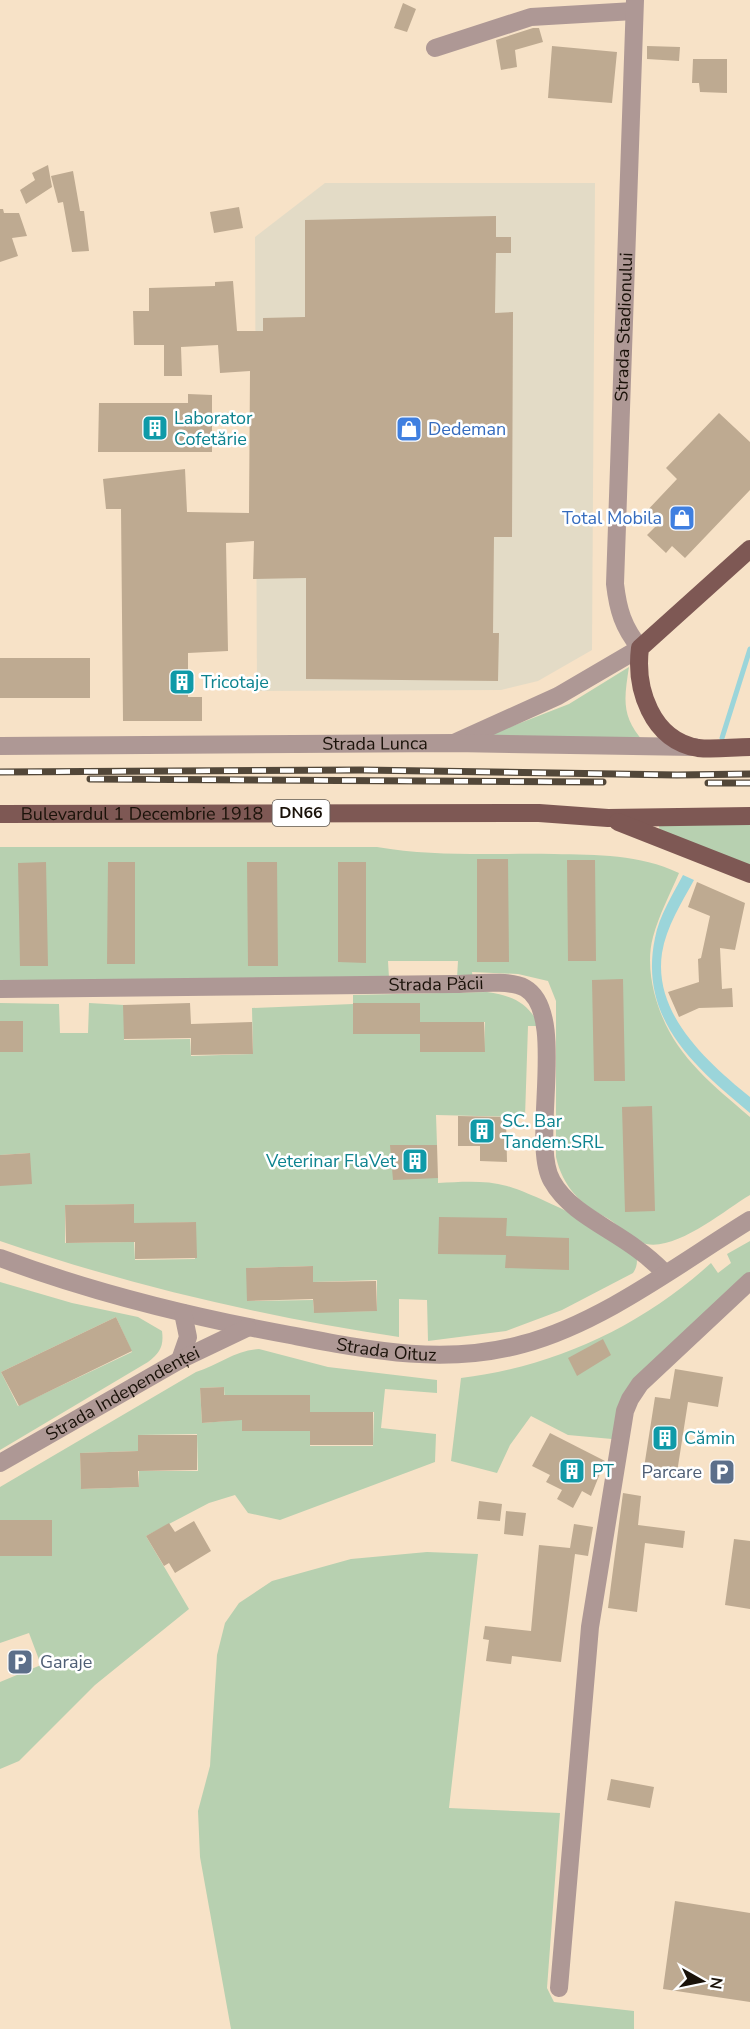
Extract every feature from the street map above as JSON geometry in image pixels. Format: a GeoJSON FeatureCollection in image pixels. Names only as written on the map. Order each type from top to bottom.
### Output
{"type":"FeatureCollection","features":[{"type":"Feature","properties":{"kind":"main road"},"geometry":{"type":"LineString","coordinates":[[697,747],[668,732],[648,708],[639,682],[640,648],[750,549]]}},
{"type":"Feature","properties":{"kind":"main road","name":"Strada Lunca"},"geometry":{"type":"LineString","coordinates":[[697,747],[750,747]]}},
{"type":"Feature","properties":{"kind":"main road","name":"Bulevardul 1 Decembrie 1918"},"geometry":{"type":"LineString","coordinates":[[0,814],[540,813],[608,818],[750,816]]}},
{"type":"Feature","properties":{"kind":"main road","name":"Bulevardul 1 Decembrie 1918"},"geometry":{"type":"LineString","coordinates":[[608,818],[750,874]]}},
{"type":"Feature","properties":{"kind":"street"},"geometry":{"type":"LineString","coordinates":[[435,48],[531,17],[634,6]]}},
{"type":"Feature","properties":{"kind":"street","name":"Strada Stadionului"},"geometry":{"type":"LineString","coordinates":[[634,6],[615,584],[618,612],[626,630],[640,648]]}},
{"type":"Feature","properties":{"kind":"street"},"geometry":{"type":"LineString","coordinates":[[454,743],[558,696],[640,648]]}},
{"type":"Feature","properties":{"kind":"street","name":"Strada Lunca"},"geometry":{"type":"LineString","coordinates":[[0,746],[454,743],[697,747]]}},
{"type":"Feature","properties":{"kind":"street","name":"Strada Păcii"},"geometry":{"type":"LineString","coordinates":[[0,989],[483,984],[514,984],[524,987],[537,999],[545,1026],[546,1155],[551,1181],[573,1204],[639,1250],[665,1272]]}},
{"type":"Feature","properties":{"kind":"street","name":"Strada Oituz"},"geometry":{"type":"LineString","coordinates":[[0,1258],[75,1283],[247,1328],[413,1354],[451,1356],[488,1353],[525,1344],[586,1320],[622,1301],[665,1272],[750,1221]]}},
{"type":"Feature","properties":{"kind":"street"},"geometry":{"type":"LineString","coordinates":[[559,1988],[590,1627],[625,1412],[630,1398],[640,1384],[750,1281]]}},
{"type":"Feature","properties":{"kind":"street"},"geometry":{"type":"LineString","coordinates":[[180,1360],[188,1337],[183,1313]]}},
{"type":"Feature","properties":{"kind":"street","name":"Strada Independenței"},"geometry":{"type":"LineString","coordinates":[[0,1464],[180,1360],[247,1328]]}},
{"type":"Feature","properties":{"kind":"shaded area"},"geometry":{"type":"Polygon","coordinates":[[[325,183],[595,183],[592,650],[538,681],[501,690],[257,691],[255,237],[325,183]]]}},
{"type":"Feature","properties":{"kind":"green space"},"geometry":{"type":"Polygon","coordinates":[[[629,667],[626,707],[631,724],[644,742],[489,735],[569,704],[629,667]]]}},
{"type":"Feature","properties":{"kind":"green space"},"geometry":{"type":"Polygon","coordinates":[[[750,822],[750,866],[660,832],[659,826],[750,822]]]}},
{"type":"Feature","properties":{"kind":"green space"},"geometry":{"type":"Polygon","coordinates":[[[0,847],[377,847],[443,853],[586,855],[649,862],[679,873],[658,921],[651,944],[651,979],[661,1013],[679,1047],[704,1076],[750,1117],[750,1195],[712,1221],[681,1238],[653,1245],[631,1237],[574,1194],[563,1177],[556,1157],[556,1001],[548,981],[518,974],[472,972],[473,979],[457,978],[458,961],[388,961],[389,978],[123,982],[0,980],[0,847]]]}},
{"type":"Feature","properties":{"kind":"green space"},"geometry":{"type":"Polygon","coordinates":[[[487,992],[512,998],[530,1011],[540,1026],[528,1026],[525,1117],[436,1115],[437,1145],[390,1145],[438,1178],[438,1183],[482,1182],[507,1186],[554,1205],[594,1225],[634,1252],[637,1263],[633,1273],[562,1310],[506,1331],[428,1341],[427,1300],[399,1299],[399,1337],[298,1320],[197,1298],[98,1272],[0,1241],[0,1185],[30,1153],[0,1155],[0,1052],[23,1052],[23,1022],[0,1022],[0,1003],[59,1004],[60,1033],[88,1033],[89,1003],[124,1005],[124,1040],[190,1039],[191,1056],[253,1054],[252,1008],[353,1004],[353,1034],[420,1033],[420,1052],[484,1052],[485,1022],[420,1022],[419,1003],[353,1003],[353,995],[487,992]],[[133,1204],[65,1205],[65,1243],[134,1242],[135,1260],[195,1259],[196,1222],[134,1224],[133,1204]],[[312,1266],[247,1268],[248,1301],[313,1300],[314,1312],[377,1311],[377,1280],[313,1282],[312,1266]]]}},
{"type":"Feature","properties":{"kind":"green space"},"geometry":{"type":"Polygon","coordinates":[[[750,1241],[750,1274],[670,1346],[612,1439],[568,1435],[531,1416],[510,1445],[497,1473],[451,1461],[461,1378],[530,1364],[595,1340],[656,1306],[711,1263],[718,1273],[731,1263],[727,1254],[750,1241]]]}},
{"type":"Feature","properties":{"kind":"green space"},"geometry":{"type":"Polygon","coordinates":[[[0,1282],[72,1303],[138,1317],[162,1331],[160,1349],[148,1362],[0,1450],[0,1282]],[[116,1317],[1,1372],[18,1406],[132,1352],[116,1317]]]}},
{"type":"Feature","properties":{"kind":"green space"},"geometry":{"type":"Polygon","coordinates":[[[259,1349],[328,1367],[437,1380],[437,1393],[385,1389],[381,1428],[436,1434],[435,1462],[280,1520],[248,1513],[235,1495],[209,1503],[146,1536],[189,1609],[95,1685],[19,1761],[0,1769],[0,1682],[41,1665],[29,1633],[0,1643],[0,1487],[196,1372],[251,1350],[259,1349]],[[224,1387],[200,1388],[202,1423],[226,1421],[224,1387]],[[310,1395],[242,1396],[242,1431],[310,1431],[310,1446],[373,1446],[374,1412],[310,1412],[310,1395]],[[197,1434],[138,1435],[138,1451],[80,1453],[81,1489],[139,1487],[139,1471],[198,1471],[197,1434]]]}},
{"type":"Feature","properties":{"kind":"green space"},"geometry":{"type":"Polygon","coordinates":[[[427,1552],[478,1554],[449,1808],[560,1813],[547,1988],[554,2002],[634,2011],[634,2029],[231,2029],[200,1857],[198,1811],[210,1766],[217,1655],[225,1623],[239,1603],[272,1581],[351,1559],[427,1552]]]}},
{"type":"Feature","properties":{"kind":"water"},"geometry":{"type":"Polygon","coordinates":[[[683,875],[694,880],[675,915],[664,943],[661,975],[666,996],[686,1035],[717,1068],[750,1097],[750,1113],[691,1059],[663,1017],[655,993],[652,967],[655,938],[667,905],[683,875]]]}},
{"type":"Feature","properties":{"kind":"building"},"geometry":{"type":"Polygon","coordinates":[[[403,3],[416,9],[407,32],[394,28],[403,3]]]}},
{"type":"Feature","properties":{"kind":"building"},"geometry":{"type":"Polygon","coordinates":[[[539,28],[543,42],[515,50],[517,67],[501,70],[496,40],[539,28]]]}},
{"type":"Feature","properties":{"kind":"building"},"geometry":{"type":"Polygon","coordinates":[[[552,46],[617,52],[612,103],[548,98],[552,46]]]}},
{"type":"Feature","properties":{"kind":"building"},"geometry":{"type":"Polygon","coordinates":[[[647,46],[680,47],[679,61],[647,59],[647,46]]]}},
{"type":"Feature","properties":{"kind":"building"},"geometry":{"type":"Polygon","coordinates":[[[693,59],[727,59],[727,93],[700,92],[699,83],[692,83],[693,59]]]}},
{"type":"Feature","properties":{"kind":"building"},"geometry":{"type":"Polygon","coordinates":[[[48,165],[52,187],[26,204],[20,190],[35,180],[32,173],[48,165]]]}},
{"type":"Feature","properties":{"kind":"building"},"geometry":{"type":"Polygon","coordinates":[[[73,171],[80,211],[84,211],[89,251],[72,252],[63,202],[58,203],[51,176],[73,171]]]}},
{"type":"Feature","properties":{"kind":"building"},"geometry":{"type":"Polygon","coordinates":[[[239,207],[243,228],[214,233],[210,212],[239,207]]]}},
{"type":"Feature","properties":{"kind":"building"},"geometry":{"type":"Polygon","coordinates":[[[0,209],[3,209],[4,213],[19,213],[27,236],[12,238],[18,256],[0,262],[0,209]]]}},
{"type":"Feature","properties":{"kind":"building","name":"Dedeman"},"geometry":{"type":"Polygon","coordinates":[[[496,216],[496,237],[511,237],[511,253],[496,253],[495,313],[513,312],[512,537],[494,537],[493,633],[499,633],[498,681],[306,679],[306,578],[253,579],[254,541],[226,543],[228,651],[188,653],[188,697],[202,697],[202,721],[123,721],[121,509],[106,509],[103,479],[185,469],[187,512],[249,513],[250,371],[220,373],[218,345],[181,347],[182,376],[164,376],[164,345],[134,345],[133,311],[149,311],[149,288],[215,286],[215,282],[233,281],[237,331],[263,331],[263,318],[305,317],[305,220],[496,216]]]}},
{"type":"Feature","properties":{"kind":"building","name":"Laborator Cofetărie"},"geometry":{"type":"Polygon","coordinates":[[[188,394],[212,395],[212,452],[98,452],[99,403],[188,403],[188,394]]]}},
{"type":"Feature","properties":{"kind":"building"},"geometry":{"type":"Polygon","coordinates":[[[719,413],[750,442],[750,490],[685,558],[672,546],[666,553],[647,535],[656,526],[643,515],[677,479],[666,468],[719,413]]]}},
{"type":"Feature","properties":{"kind":"building"},"geometry":{"type":"Polygon","coordinates":[[[0,658],[90,658],[90,698],[0,698],[0,658]]]}},
{"type":"Feature","properties":{"kind":"building"},"geometry":{"type":"Polygon","coordinates":[[[477,859],[508,859],[509,962],[477,962],[477,859]]]}},
{"type":"Feature","properties":{"kind":"building"},"geometry":{"type":"Polygon","coordinates":[[[567,860],[595,860],[596,961],[568,961],[567,860]]]}},
{"type":"Feature","properties":{"kind":"building"},"geometry":{"type":"Polygon","coordinates":[[[46,862],[48,966],[20,966],[18,863],[46,862]]]}},
{"type":"Feature","properties":{"kind":"building"},"geometry":{"type":"Polygon","coordinates":[[[108,862],[135,862],[135,964],[107,964],[108,862]]]}},
{"type":"Feature","properties":{"kind":"building"},"geometry":{"type":"Polygon","coordinates":[[[247,862],[277,862],[278,966],[248,966],[247,862]]]}},
{"type":"Feature","properties":{"kind":"building"},"geometry":{"type":"Polygon","coordinates":[[[338,862],[366,862],[366,963],[338,962],[338,862]]]}},
{"type":"Feature","properties":{"kind":"building"},"geometry":{"type":"Polygon","coordinates":[[[697,882],[745,903],[735,950],[720,948],[722,989],[732,988],[733,1007],[699,1008],[679,1017],[668,992],[699,982],[698,959],[701,958],[710,916],[688,907],[697,882]]]}},
{"type":"Feature","properties":{"kind":"building"},"geometry":{"type":"Polygon","coordinates":[[[623,979],[625,1081],[594,1081],[592,980],[623,979]]]}},
{"type":"Feature","properties":{"kind":"building"},"geometry":{"type":"Polygon","coordinates":[[[190,1003],[191,1024],[252,1022],[253,1054],[191,1055],[191,1038],[124,1039],[123,1005],[190,1003]]]}},
{"type":"Feature","properties":{"kind":"building"},"geometry":{"type":"Polygon","coordinates":[[[353,1003],[420,1003],[420,1034],[353,1034],[353,1003]]]}},
{"type":"Feature","properties":{"kind":"building"},"geometry":{"type":"Polygon","coordinates":[[[0,1021],[23,1021],[23,1052],[0,1052],[0,1021]]]}},
{"type":"Feature","properties":{"kind":"building"},"geometry":{"type":"Polygon","coordinates":[[[420,1022],[484,1022],[485,1052],[420,1052],[420,1022]]]}},
{"type":"Feature","properties":{"kind":"building"},"geometry":{"type":"Polygon","coordinates":[[[652,1106],[655,1211],[625,1212],[622,1107],[652,1106]]]}},
{"type":"Feature","properties":{"kind":"building","name":"SC. Bar Tandem.SRL"},"geometry":{"type":"Polygon","coordinates":[[[458,1116],[506,1117],[507,1162],[480,1161],[480,1146],[458,1146],[458,1116]]]}},
{"type":"Feature","properties":{"kind":"building","name":"Veterinar FlaVet"},"geometry":{"type":"Polygon","coordinates":[[[390,1145],[437,1145],[438,1178],[393,1180],[390,1145]]]}},
{"type":"Feature","properties":{"kind":"building"},"geometry":{"type":"Polygon","coordinates":[[[30,1153],[32,1184],[0,1186],[0,1155],[30,1153]]]}},
{"type":"Feature","properties":{"kind":"building"},"geometry":{"type":"Polygon","coordinates":[[[134,1204],[134,1223],[196,1222],[197,1258],[135,1259],[135,1242],[66,1243],[65,1205],[134,1204]]]}},
{"type":"Feature","properties":{"kind":"building"},"geometry":{"type":"Polygon","coordinates":[[[439,1217],[507,1218],[506,1236],[569,1238],[569,1270],[505,1268],[506,1255],[438,1254],[439,1217]]]}},
{"type":"Feature","properties":{"kind":"building"},"geometry":{"type":"Polygon","coordinates":[[[313,1266],[313,1282],[376,1281],[377,1311],[314,1313],[313,1299],[247,1301],[246,1268],[313,1266]]]}},
{"type":"Feature","properties":{"kind":"building"},"geometry":{"type":"Polygon","coordinates":[[[116,1317],[132,1351],[19,1406],[1,1372],[116,1317]]]}},
{"type":"Feature","properties":{"kind":"building"},"geometry":{"type":"Polygon","coordinates":[[[603,1339],[611,1355],[577,1376],[568,1358],[603,1339]]]}},
{"type":"Feature","properties":{"kind":"building","name":"Cămin"},"geometry":{"type":"Polygon","coordinates":[[[675,1369],[723,1377],[718,1407],[688,1402],[676,1479],[643,1474],[655,1397],[670,1399],[675,1369]]]}},
{"type":"Feature","properties":{"kind":"building"},"geometry":{"type":"Polygon","coordinates":[[[224,1387],[224,1395],[310,1395],[310,1412],[373,1412],[373,1445],[310,1445],[310,1431],[242,1431],[242,1420],[202,1423],[200,1388],[224,1387]]]}},
{"type":"Feature","properties":{"kind":"building","name":"PT"},"geometry":{"type":"Polygon","coordinates":[[[550,1433],[605,1461],[591,1496],[582,1491],[573,1508],[557,1499],[562,1490],[546,1482],[550,1475],[532,1466],[550,1433]]]}},
{"type":"Feature","properties":{"kind":"building"},"geometry":{"type":"Polygon","coordinates":[[[138,1435],[197,1435],[197,1470],[138,1471],[139,1487],[81,1489],[80,1453],[138,1451],[138,1435]]]}},
{"type":"Feature","properties":{"kind":"building"},"geometry":{"type":"Polygon","coordinates":[[[623,1493],[641,1496],[638,1525],[685,1531],[683,1548],[645,1543],[637,1612],[608,1608],[623,1493]]]}},
{"type":"Feature","properties":{"kind":"building"},"geometry":{"type":"Polygon","coordinates":[[[479,1501],[502,1504],[500,1521],[477,1519],[479,1501]]]}},
{"type":"Feature","properties":{"kind":"building"},"geometry":{"type":"Polygon","coordinates":[[[506,1511],[526,1513],[523,1536],[504,1534],[506,1511]]]}},
{"type":"Feature","properties":{"kind":"building"},"geometry":{"type":"Polygon","coordinates":[[[0,1520],[52,1520],[52,1556],[0,1556],[0,1520]]]}},
{"type":"Feature","properties":{"kind":"building"},"geometry":{"type":"Polygon","coordinates":[[[194,1521],[211,1551],[175,1573],[169,1563],[164,1566],[146,1536],[169,1523],[175,1532],[194,1521]]]}},
{"type":"Feature","properties":{"kind":"building"},"geometry":{"type":"Polygon","coordinates":[[[574,1524],[593,1527],[588,1556],[575,1554],[561,1662],[512,1656],[511,1664],[486,1661],[489,1640],[483,1639],[485,1626],[531,1631],[539,1545],[570,1548],[574,1524]]]}},
{"type":"Feature","properties":{"kind":"building"},"geometry":{"type":"Polygon","coordinates":[[[734,1539],[750,1541],[750,1609],[725,1605],[734,1539]]]}},
{"type":"Feature","properties":{"kind":"building"},"geometry":{"type":"Polygon","coordinates":[[[611,1779],[654,1787],[650,1808],[607,1800],[611,1779]]]}},
{"type":"Feature","properties":{"kind":"building"},"geometry":{"type":"Polygon","coordinates":[[[675,1901],[750,1913],[750,2002],[663,1989],[675,1901]]]}},
{"type":"Feature","properties":{"kind":"waterway"},"geometry":{"type":"LineString","coordinates":[[722,738],[750,649]]}},
{"type":"Feature","properties":{"kind":"railway"},"geometry":{"type":"LineString","coordinates":[[0,772],[362,770],[750,774]]}},
{"type":"Feature","properties":{"kind":"railway"},"geometry":{"type":"LineString","coordinates":[[90,779],[603,782]]}},
{"type":"Feature","properties":{"kind":"railway"},"geometry":{"type":"LineString","coordinates":[[708,783],[750,783]]}},
{"type":"Feature","properties":{"kind":"place","name":"Laborator Cofetărie"},"geometry":{"type":"Point","coordinates":[155,428]}},
{"type":"Feature","properties":{"kind":"place","name":"Dedeman"},"geometry":{"type":"Point","coordinates":[409,429]}},
{"type":"Feature","properties":{"kind":"place","name":"Total Mobila"},"geometry":{"type":"Point","coordinates":[682,518]}},
{"type":"Feature","properties":{"kind":"place","name":"Tricotaje"},"geometry":{"type":"Point","coordinates":[182,682]}},
{"type":"Feature","properties":{"kind":"place","name":"SC. Bar Tandem.SRL"},"geometry":{"type":"Point","coordinates":[482,1131]}},
{"type":"Feature","properties":{"kind":"place","name":"Veterinar FlaVet"},"geometry":{"type":"Point","coordinates":[415,1161]}},
{"type":"Feature","properties":{"kind":"place","name":"Cămin"},"geometry":{"type":"Point","coordinates":[665,1438]}},
{"type":"Feature","properties":{"kind":"place","name":"PT"},"geometry":{"type":"Point","coordinates":[572,1471]}},
{"type":"Feature","properties":{"kind":"place","name":"Parcare"},"geometry":{"type":"Point","coordinates":[722,1472]}},
{"type":"Feature","properties":{"kind":"place","name":"Garaje"},"geometry":{"type":"Point","coordinates":[20,1662]}}]}
